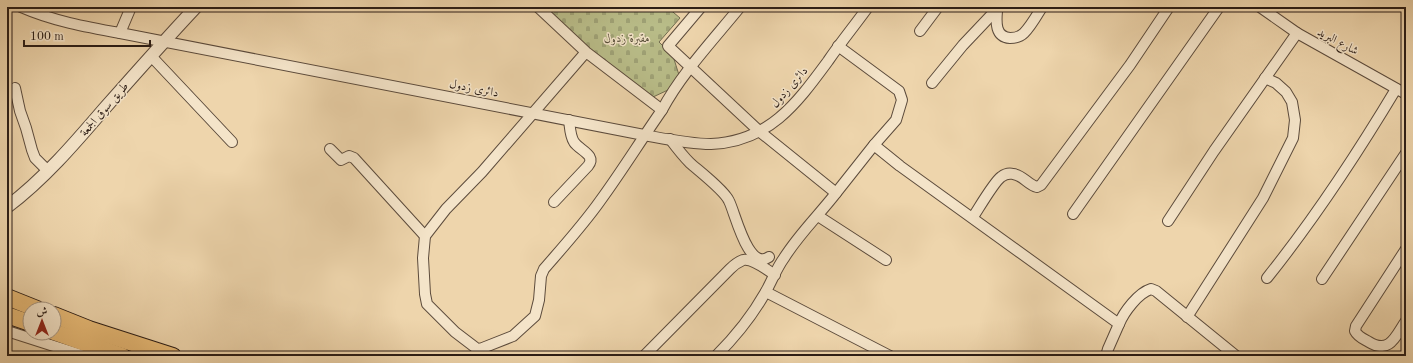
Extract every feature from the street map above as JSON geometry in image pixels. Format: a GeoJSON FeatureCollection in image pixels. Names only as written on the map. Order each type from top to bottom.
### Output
{"type":"FeatureCollection","features":[{"type":"Feature","properties":{"kind":"highway"},"geometry":{"type":"LineString","coordinates":[[7,298],[22,304]]}},
{"type":"Feature","properties":{"kind":"highway"},"geometry":{"type":"LineString","coordinates":[[7,315],[22,320]]}},
{"type":"Feature","properties":{"kind":"highway"},"geometry":{"type":"LineString","coordinates":[[62,318],[89,329],[173,356]]}},
{"type":"Feature","properties":{"kind":"highway"},"geometry":{"type":"LineString","coordinates":[[62,335],[122,356]]}},
{"type":"Feature","properties":{"kind":"street","name":"دائرى زدول"},"geometry":{"type":"LineString","coordinates":[[21,7],[65,22],[82,26],[120,32],[164,42],[644,135],[695,143],[712,144],[736,140],[760,131],[778,120],[794,105],[868,7]]}},
{"type":"Feature","properties":{"kind":"street"},"geometry":{"type":"LineString","coordinates":[[120,32],[131,7]]}},
{"type":"Feature","properties":{"kind":"street","name":"طريق سوق الجمعة"},"geometry":{"type":"LineString","coordinates":[[9,203],[48,171],[196,7]]}},
{"type":"Feature","properties":{"kind":"street"},"geometry":{"type":"LineString","coordinates":[[538,7],[586,52],[662,110]]}},
{"type":"Feature","properties":{"kind":"street"},"geometry":{"type":"LineString","coordinates":[[701,7],[668,46],[760,131],[836,193]]}},
{"type":"Feature","properties":{"kind":"street"},"geometry":{"type":"LineString","coordinates":[[586,52],[482,172],[424,236],[423,258],[427,304],[451,328],[476,348],[483,350],[501,340],[510,338],[535,316],[541,276],[544,269],[586,221],[691,68],[740,7]]}},
{"type":"Feature","properties":{"kind":"street"},"geometry":{"type":"LineString","coordinates":[[920,31],[938,7]]}},
{"type":"Feature","properties":{"kind":"street"},"geometry":{"type":"LineString","coordinates":[[998,9],[996,21],[999,33],[1001,36],[1016,38],[1024,33],[1042,7]]}},
{"type":"Feature","properties":{"kind":"street"},"geometry":{"type":"LineString","coordinates":[[973,217],[997,180],[1006,174],[1013,174],[1022,177],[1032,186],[1037,187],[1041,185],[1130,65],[1169,7]]}},
{"type":"Feature","properties":{"kind":"street"},"geometry":{"type":"LineString","coordinates":[[1073,214],[1219,7]]}},
{"type":"Feature","properties":{"kind":"street","name":"شارع البريد"},"geometry":{"type":"LineString","coordinates":[[1262,8],[1297,33],[1406,94]]}},
{"type":"Feature","properties":{"kind":"street"},"geometry":{"type":"LineString","coordinates":[[932,83],[964,44],[998,9]]}},
{"type":"Feature","properties":{"kind":"street"},"geometry":{"type":"LineString","coordinates":[[1168,222],[1214,151],[1297,33]]}},
{"type":"Feature","properties":{"kind":"street"},"geometry":{"type":"LineString","coordinates":[[716,356],[735,336],[755,310],[775,275],[782,259],[793,244],[818,216],[874,144],[896,120],[902,100],[899,91],[838,46]]}},
{"type":"Feature","properties":{"kind":"street"},"geometry":{"type":"LineString","coordinates":[[151,56],[232,142]]}},
{"type":"Feature","properties":{"kind":"street"},"geometry":{"type":"LineString","coordinates":[[1187,317],[1263,198],[1294,138],[1295,120],[1292,102],[1286,92],[1276,83],[1265,78]]}},
{"type":"Feature","properties":{"kind":"street"},"geometry":{"type":"LineString","coordinates":[[15,88],[20,112],[35,158],[48,171]]}},
{"type":"Feature","properties":{"kind":"street"},"geometry":{"type":"LineString","coordinates":[[1267,278],[1296,242],[1377,121],[1396,89]]}},
{"type":"Feature","properties":{"kind":"street"},"geometry":{"type":"LineString","coordinates":[[554,202],[591,161],[590,156],[574,142],[569,120]]}},
{"type":"Feature","properties":{"kind":"street"},"geometry":{"type":"LineString","coordinates":[[670,139],[683,156],[727,197],[748,248],[760,259],[766,260],[769,258]]}},
{"type":"Feature","properties":{"kind":"street"},"geometry":{"type":"LineString","coordinates":[[874,144],[900,166],[973,217],[1119,324]]}},
{"type":"Feature","properties":{"kind":"street"},"geometry":{"type":"LineString","coordinates":[[330,149],[340,160],[349,156],[354,158],[424,236]]}},
{"type":"Feature","properties":{"kind":"street"},"geometry":{"type":"LineString","coordinates":[[1322,279],[1406,153]]}},
{"type":"Feature","properties":{"kind":"street"},"geometry":{"type":"LineString","coordinates":[[818,216],[886,260]]}},
{"type":"Feature","properties":{"kind":"street"},"geometry":{"type":"LineString","coordinates":[[1406,249],[1356,326],[1355,331],[1357,335],[1372,344],[1384,347],[1391,343],[1406,321]]}},
{"type":"Feature","properties":{"kind":"street"},"geometry":{"type":"LineString","coordinates":[[644,356],[736,264],[743,260],[750,260],[775,275]]}},
{"type":"Feature","properties":{"kind":"street"},"geometry":{"type":"LineString","coordinates":[[1106,356],[1123,314],[1143,293],[1151,289],[1156,291],[1236,356]]}},
{"type":"Feature","properties":{"kind":"street"},"geometry":{"type":"LineString","coordinates":[[766,292],[890,356]]}},
{"type":"Feature","properties":{"kind":"street"},"geometry":{"type":"LineString","coordinates":[[7,331],[84,356]]}},
{"type":"Feature","properties":{"kind":"green space","name":"مقبرة زدول"},"geometry":{"type":"Polygon","coordinates":[[[542,7],[667,7],[680,18],[659,42],[673,56],[679,75],[668,90],[653,97],[573,36],[542,7]]]}}]}
